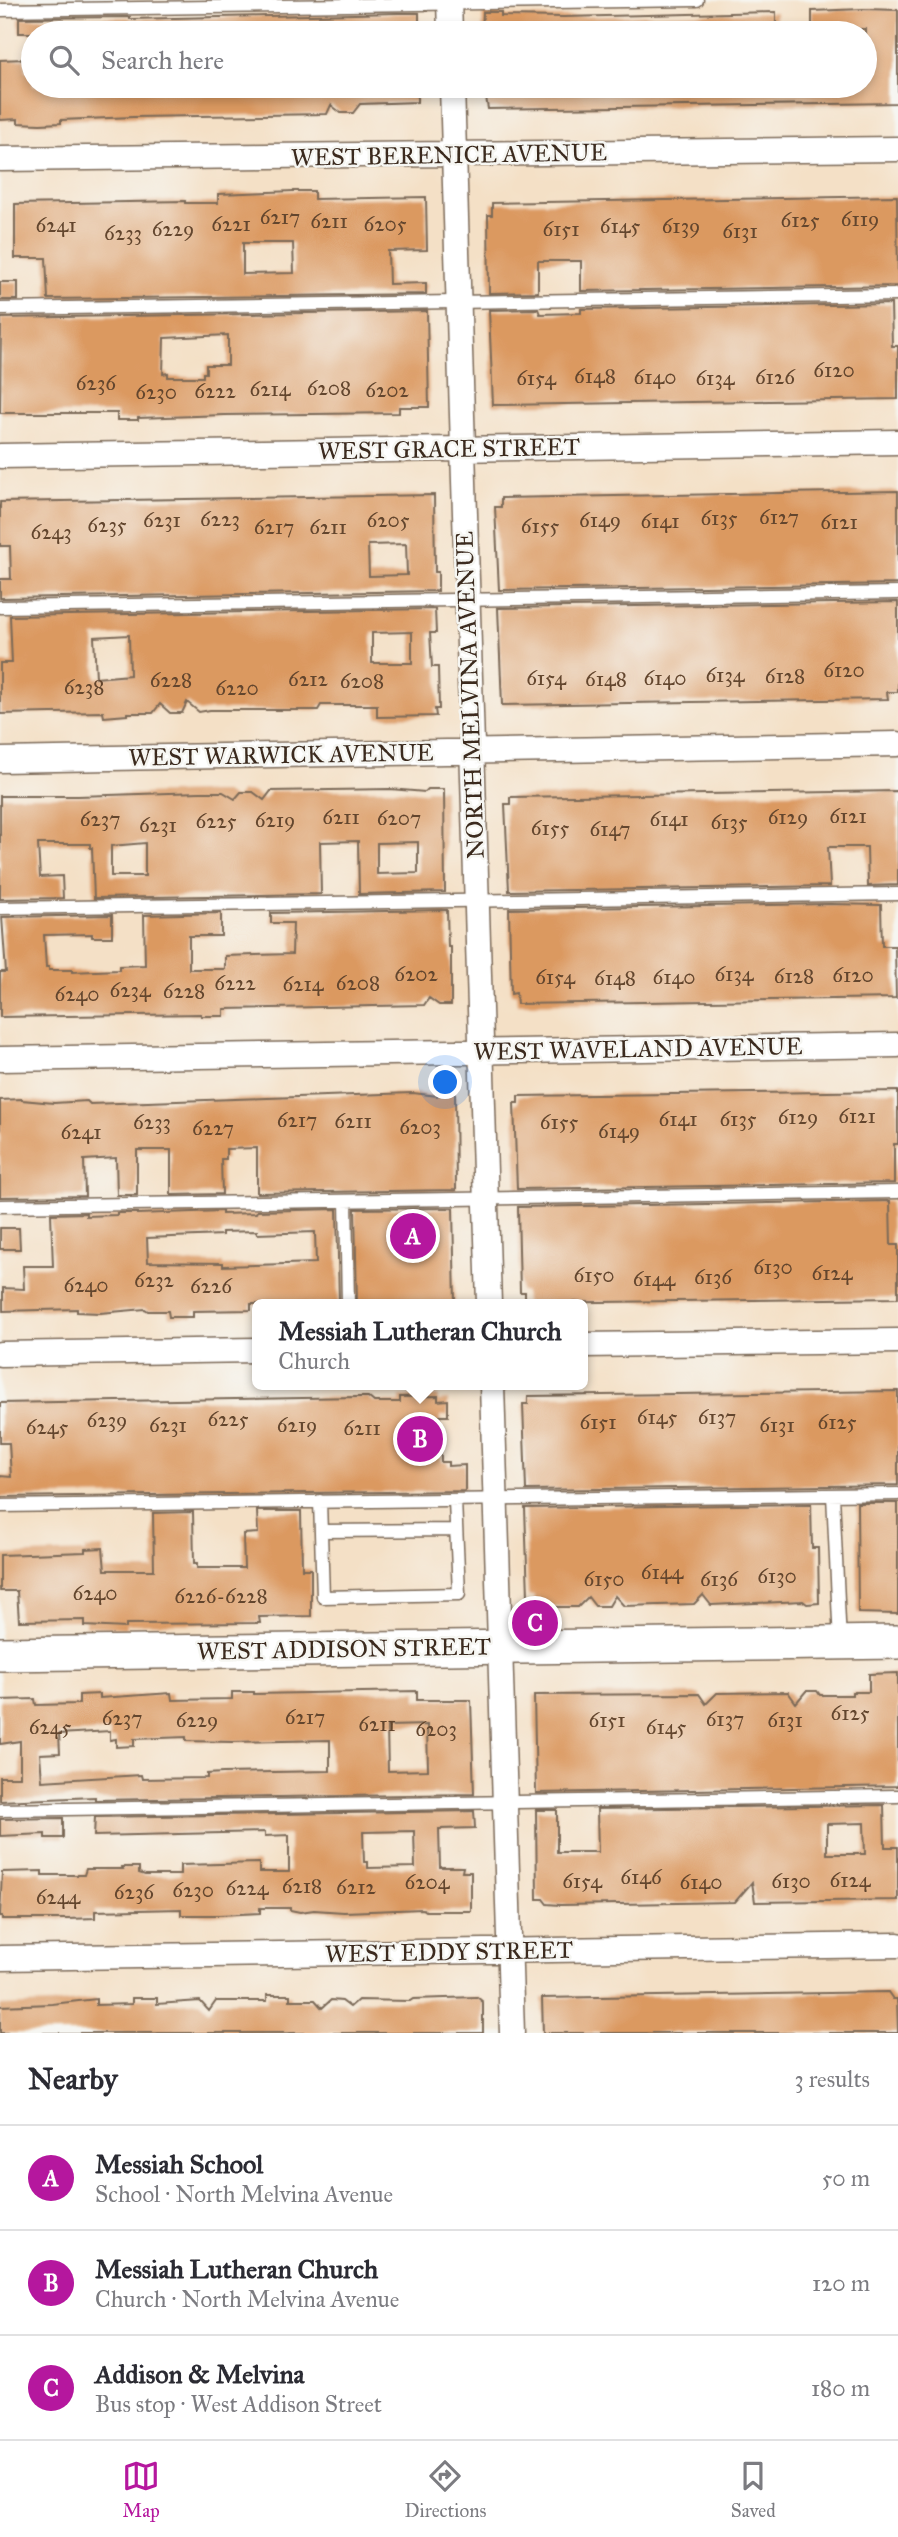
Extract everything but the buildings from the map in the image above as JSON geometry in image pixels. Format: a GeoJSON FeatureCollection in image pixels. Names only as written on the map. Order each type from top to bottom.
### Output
{"type":"FeatureCollection","features":[{"type":"Feature","properties":{"kind":"street"},"geometry":{"type":"LineString","coordinates":[[449,2],[450,21]]}},
{"type":"Feature","properties":{"kind":"street","name":"NORTH MELVINA AVENUE"},"geometry":{"type":"LineString","coordinates":[[452,98],[489,1299]]}},
{"type":"Feature","properties":{"kind":"street","name":"WEST BERENICE AVENUE"},"geometry":{"type":"LineString","coordinates":[[0,159],[898,149]]}},
{"type":"Feature","properties":{"kind":"street","name":"WEST GRACE STREET"},"geometry":{"type":"LineString","coordinates":[[0,456],[898,442]]}},
{"type":"Feature","properties":{"kind":"street","name":"WEST WARWICK AVENUE"},"geometry":{"type":"LineString","coordinates":[[0,760],[898,744]]}},
{"type":"Feature","properties":{"kind":"street","name":"WEST WAVELAND AVENUE"},"geometry":{"type":"LineString","coordinates":[[0,1059],[898,1045]]}},
{"type":"Feature","properties":{"kind":"street"},"geometry":{"type":"LineString","coordinates":[[588,1345],[898,1341]]}},
{"type":"Feature","properties":{"kind":"street"},"geometry":{"type":"LineString","coordinates":[[0,1354],[252,1350]]}},
{"type":"Feature","properties":{"kind":"street"},"geometry":{"type":"LineString","coordinates":[[492,1390],[512,2033]]}},
{"type":"Feature","properties":{"kind":"street","name":"WEST ADDISON STREET"},"geometry":{"type":"LineString","coordinates":[[0,1654],[898,1642]]}},
{"type":"Feature","properties":{"kind":"street","name":"WEST EDDY STREET"},"geometry":{"type":"LineString","coordinates":[[0,1958],[898,1945]]}},
{"type":"Feature","properties":{"kind":"lane"},"geometry":{"type":"LineString","coordinates":[[0,10],[697,0]]}},
{"type":"Feature","properties":{"kind":"lane"},"geometry":{"type":"LineString","coordinates":[[0,309],[898,295]]}},
{"type":"Feature","properties":{"kind":"lane"},"geometry":{"type":"LineString","coordinates":[[0,607],[898,593]]}},
{"type":"Feature","properties":{"kind":"lane"},"geometry":{"type":"LineString","coordinates":[[0,908],[898,894]]}},
{"type":"Feature","properties":{"kind":"lane"},"geometry":{"type":"LineString","coordinates":[[0,1206],[898,1192]]}},
{"type":"Feature","properties":{"kind":"lane"},"geometry":{"type":"LineString","coordinates":[[346,1201],[348,1299]]}},
{"type":"Feature","properties":{"kind":"lane"},"geometry":{"type":"LineString","coordinates":[[834,1494],[840,1643]]}},
{"type":"Feature","properties":{"kind":"lane"},"geometry":{"type":"LineString","coordinates":[[0,1506],[898,1494]]}},
{"type":"Feature","properties":{"kind":"lane"},"geometry":{"type":"LineString","coordinates":[[320,1502],[323,1597],[459,1594],[455,1500]]}},
{"type":"Feature","properties":{"kind":"lane"},"geometry":{"type":"LineString","coordinates":[[321,1531],[456,1530]]}},
{"type":"Feature","properties":{"kind":"lane"},"geometry":{"type":"LineString","coordinates":[[0,1810],[898,1796]]}},
{"type":"Feature","properties":{"kind":"place","name":"Messiah School"},"geometry":{"type":"Point","coordinates":[413,1236]}},
{"type":"Feature","properties":{"kind":"place","name":"Messiah Lutheran Church"},"geometry":{"type":"Point","coordinates":[420,1439]}},
{"type":"Feature","properties":{"kind":"place","name":"Addison & Melvina"},"geometry":{"type":"Point","coordinates":[535,1623]}}]}
